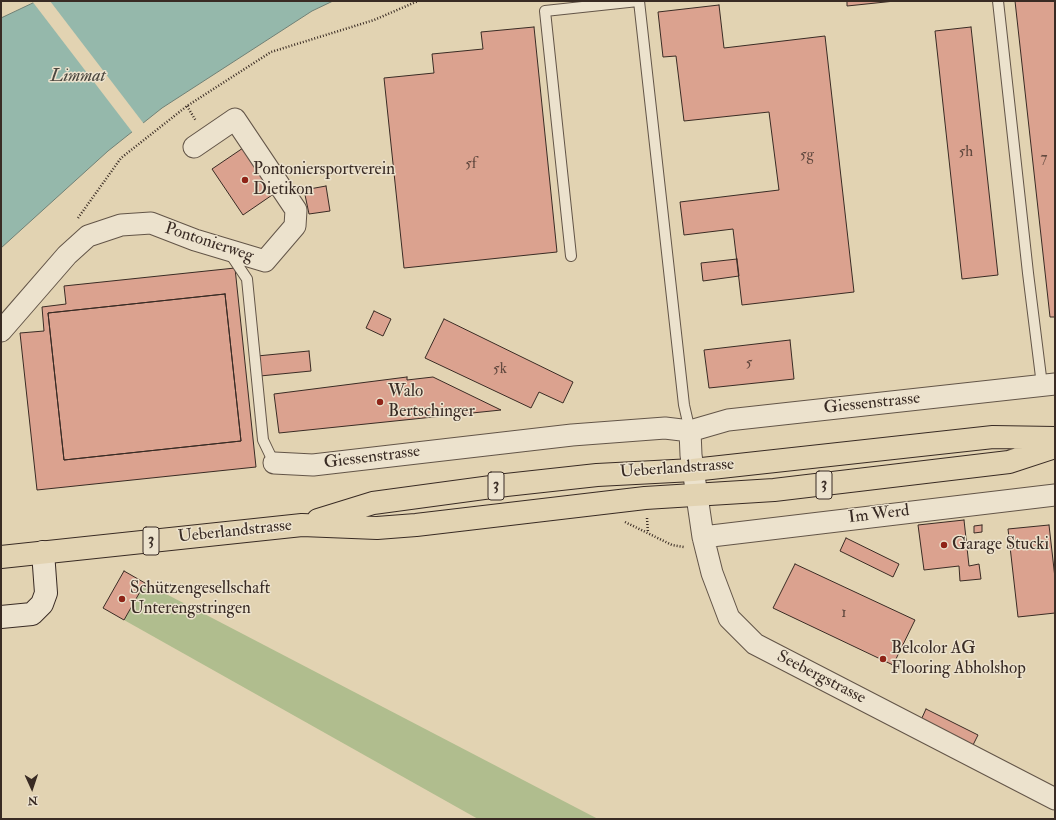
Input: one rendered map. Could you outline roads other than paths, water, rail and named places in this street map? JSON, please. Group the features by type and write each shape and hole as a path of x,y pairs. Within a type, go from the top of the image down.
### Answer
{"main road":[{"name":"Ueberlandstrasse","path":"302,525 373,503 506,485 597,475 693,470 993,437 1055,438"},
{"name":"Ueberlandstrasse","path":"1,557 302,525 377,528 416,525 645,498 774,490 952,470 1009,462 1055,447"}],"street":[{"name":"Pontonierweg","path":"1,330 67,255 88,236 121,225 151,223 228,251 265,261 295,226 296,210 235,119 194,147"},
{"name":"Giessenstrasse","path":"274,463 313,466 572,435 665,428 690,431 728,420 1049,385"},
{"path":"690,431 693,470"},
{"name":"Seebergstrasse","path":"693,470 703,537 712,573 729,618 755,644 1055,799"},
{"name":"Im Werd","path":"703,537 1055,495"},
{"path":"1,617 32,614 42,604 46,592 43,552"}],"lane":[{"path":"571,256 545,11 638,1 684,405 690,431"},
{"path":"998,1 1028,273 1049,385"},
{"name":"Giessenstrasse","path":"228,251 247,279 263,440 274,463"}],"water":[{"name":"Limmat","path":"37,1 333,1 312,11 162,108 108,151 1,248 1,18"}],"place":[{"name":"Pontoniersportverein Dietikon","path":"245,180"},
{"name":"Walo Bertschinger","path":"380,402"},
{"name":"Garage Stucki","path":"944,545"},
{"name":"Schützengesellschaft Unterengstringen","path":"122,599"},
{"name":"Belcolor AG Flooring Abholshop","path":"883,659"}]}
